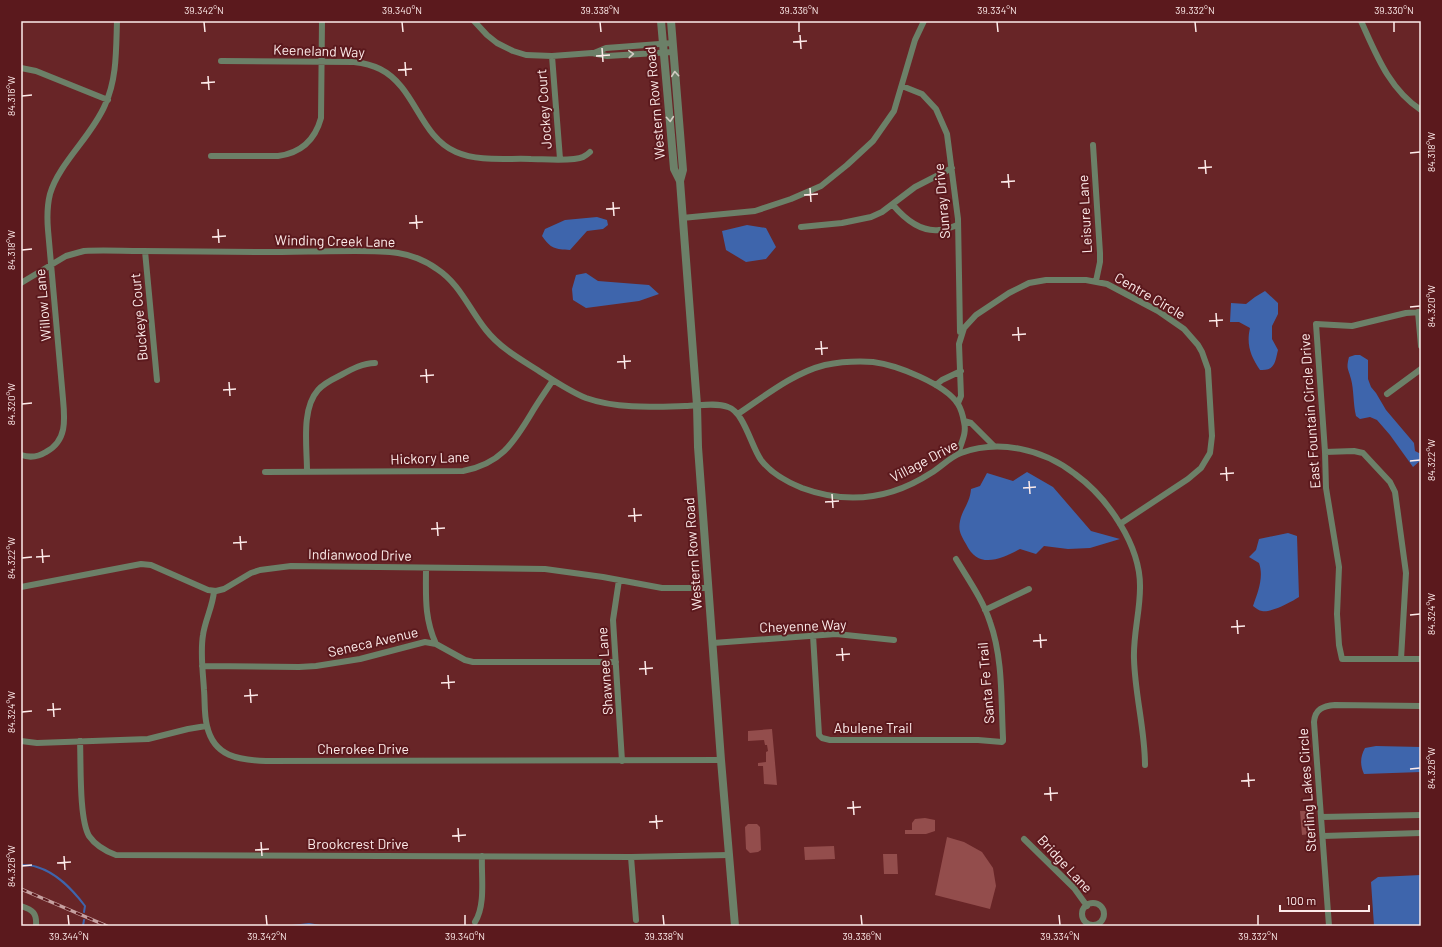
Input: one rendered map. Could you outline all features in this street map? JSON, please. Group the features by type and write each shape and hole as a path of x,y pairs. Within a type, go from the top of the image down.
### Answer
{"street":[{"name":"Willow Lane","path":"21,455 34,457 50,450 59,441 64,430 65,421 47,212 50,194 62,170 98,119 108,100 116,70 117,21"},
{"path":"211,156 278,156 295,152 303,147 315,134 321,118 322,21"},
{"path":"474,21 487,35 498,43 513,51 535,56 592,53 606,48 673,47"},
{"name":"Western Row Road","path":"661,21 674,169 680,181"},
{"name":"Western Row Road","path":"671,21 683,170 680,181 682,218 697,405 698,447 735,926"},
{"path":"682,218 754,211 791,199 820,186 847,165 873,141 894,111 915,40 924,21"},
{"path":"1361,21 1391,82 1403,96 1421,110"},
{"name":"Jockey Court","path":"552,56 560,159"},
{"name":"Keeneland Way","path":"221,61 322,61 367,64 387,73 394,78 406,92 440,143 455,152 468,156 481,158 579,159 590,152"},
{"path":"21,68 36,71 108,100"},
{"name":"Sunray Drive","path":"902,86 922,94 936,109 947,134 952,168 957,225 961,335"},
{"name":"Leisure Lane","path":"1093,145 1100,253 1096,281"},
{"path":"801,227 842,224 858,221 882,212 915,187 952,168"},
{"path":"893,205 918,226 928,230 940,230 957,225"},
{"name":"Winding Creek Lane","path":"21,283 66,256 84,251 395,252 404,254 437,268 457,286 483,327 492,337 512,354 577,394 602,402 619,405 697,405"},
{"name":"Buckeye Court","path":"145,251 157,380"},
{"name":"Centre Circle","path":"958,403 962,396 959,344 966,324 976,315 1025,285 1046,280 1096,281 1107,284 1158,311 1184,329 1198,345 1208,369 1212,436 1210,453 1201,468 1188,479 1120,524"},
{"path":"1420,312 1421,346"},
{"name":"East Fountain Circle Drive","path":"1400,659 1342,659 1339,646 1337,614 1339,567 1326,488 1316,324 1352,326 1406,313 1420,312"},
{"path":"697,405 727,406 738,414 800,375 825,366 860,362 882,364 911,373 936,385 958,403 964,421 965,434 958,454"},
{"path":"306,471 307,416 312,399 317,391 327,382 358,366 376,363"},
{"path":"1387,394 1421,369"},
{"path":"936,385 942,380 960,371"},
{"name":"Hickory Lane","path":"265,472 463,471 481,467 497,458 513,443 553,380"},
{"name":"Village Drive","path":"738,414 760,458 772,471 786,481 802,488 832,496 863,498 893,492 932,472 958,454 994,446 1017,448 1033,452 1069,469 1086,483 1120,524 1132,548 1140,574 1140,597 1134,658 1145,746 1145,765"},
{"path":"964,421 971,423 994,446"},
{"path":"1325,452 1363,452 1390,482 1395,492 1406,573 1400,659 1421,659"},
{"name":"Santa Fe Trail","path":"956,559 985,610 995,637 998,652 1003,741"},
{"path":"21,587 141,564 150,565 200,587 214,591 203,637 202,666 206,726 148,739 22,742"},
{"name":"Indianwood Drive","path":"214,591 224,588 251,573 264,569 291,566 545,569 587,574 662,588 709,588"},
{"path":"426,568 427,616 431,633 436,644"},
{"name":"Shawnee Lane","path":"618,580 613,620 622,761"},
{"path":"985,610 1029,589"},
{"name":"Cheyenne Way","path":"713,643 813,635 845,635 894,640"},
{"name":"Abulene Trail","path":"813,635 820,735 822,738 830,740 1003,741"},
{"name":"Seneca Avenue","path":"202,666 316,666 360,659 425,642 436,644 461,658 473,662 616,662"},
{"name":"Sterling Lakes Circle","path":"1330,926 1314,722 1316,713 1318,710 1326,706 1335,705 1421,706"},
{"name":"Cherokee Drive","path":"206,726 213,742 223,752 235,758 253,760 721,760"},
{"name":"Brookcrest Drive","path":"80,741 82,805 85,827 96,845 116,855 631,857 729,855"},
{"path":"1321,817 1421,815"},
{"path":"1323,836 1421,833"},
{"name":"Bridge Lane","path":"1024,839 1074,888 1087,906"},
{"path":"475,922 481,905 482,856"},
{"path":"631,857 636,920"},
{"name":"Bridge Lane","path":"1095,904 1101,907 1104,916 1103,924 1093,925 1085,921 1083,914 1084,908 1095,904"},
{"path":"21,906 32,910 37,918 36,926"}],"shaded area":[{"path":"772,729 777,785 764,784 763,766 758,766 758,763 766,762 766,752 768,751 764,740 748,741 748,731"},
{"path":"1300,811 1309,811 1310,834 1302,835"},
{"path":"925,818 935,820 935,831 926,834 905,834 905,830 912,830 912,823 915,819"},
{"path":"748,824 757,824 760,827 761,850 758,852 750,853 746,849 745,827"},
{"path":"947,837 964,842 982,852 993,868 996,886 990,909 935,895"},
{"path":"834,846 835,859 805,860 804,847"},
{"path":"883,854 897,854 898,874 884,874"}],"water":[{"path":"597,217 607,220 608,225 603,229 587,231 570,250 554,248 548,244 542,236 545,229 565,220"},
{"path":"747,225 766,228 776,247 766,259 746,262 726,250 722,231"},
{"path":"586,273 598,281 649,285 659,294 639,301 586,308 573,300 572,289 576,275"},
{"path":"1265,291 1278,303 1278,314 1272,326 1272,339 1278,350 1274,365 1269,369 1260,370 1250,350 1250,328 1239,322 1230,322 1231,303 1246,304"},
{"path":"1360,355 1368,360 1368,379 1371,387 1386,410 1414,443 1415,451 1421,454 1421,460 1413,467 1377,420 1370,417 1360,419 1356,416 1352,383 1348,370 1349,357"},
{"path":"1027,472 1053,487 1091,531 1120,539 1090,548 1068,549 1044,546 1036,554 1020,549 998,559 983,560 977,557 971,552 966,544 959,528 961,517 971,489 980,486 987,473 1013,481"},
{"path":"1288,533 1297,536 1299,597 1276,609 1266,611 1260,610 1253,606 1261,579 1259,563 1249,557 1256,550 1259,539"},
{"path":"1376,746 1421,747 1421,772 1364,774 1361,761 1363,751 1365,748"},
{"path":"1421,875 1421,926 1374,926 1371,882 1378,877"}],"waterway":[{"path":"21,865 35,866 58,877 85,906 84,912"},
{"path":"83,926 84,920"},
{"path":"292,926 309,924 320,926"}],"railway":[{"path":"21,889 107,926"}]}
